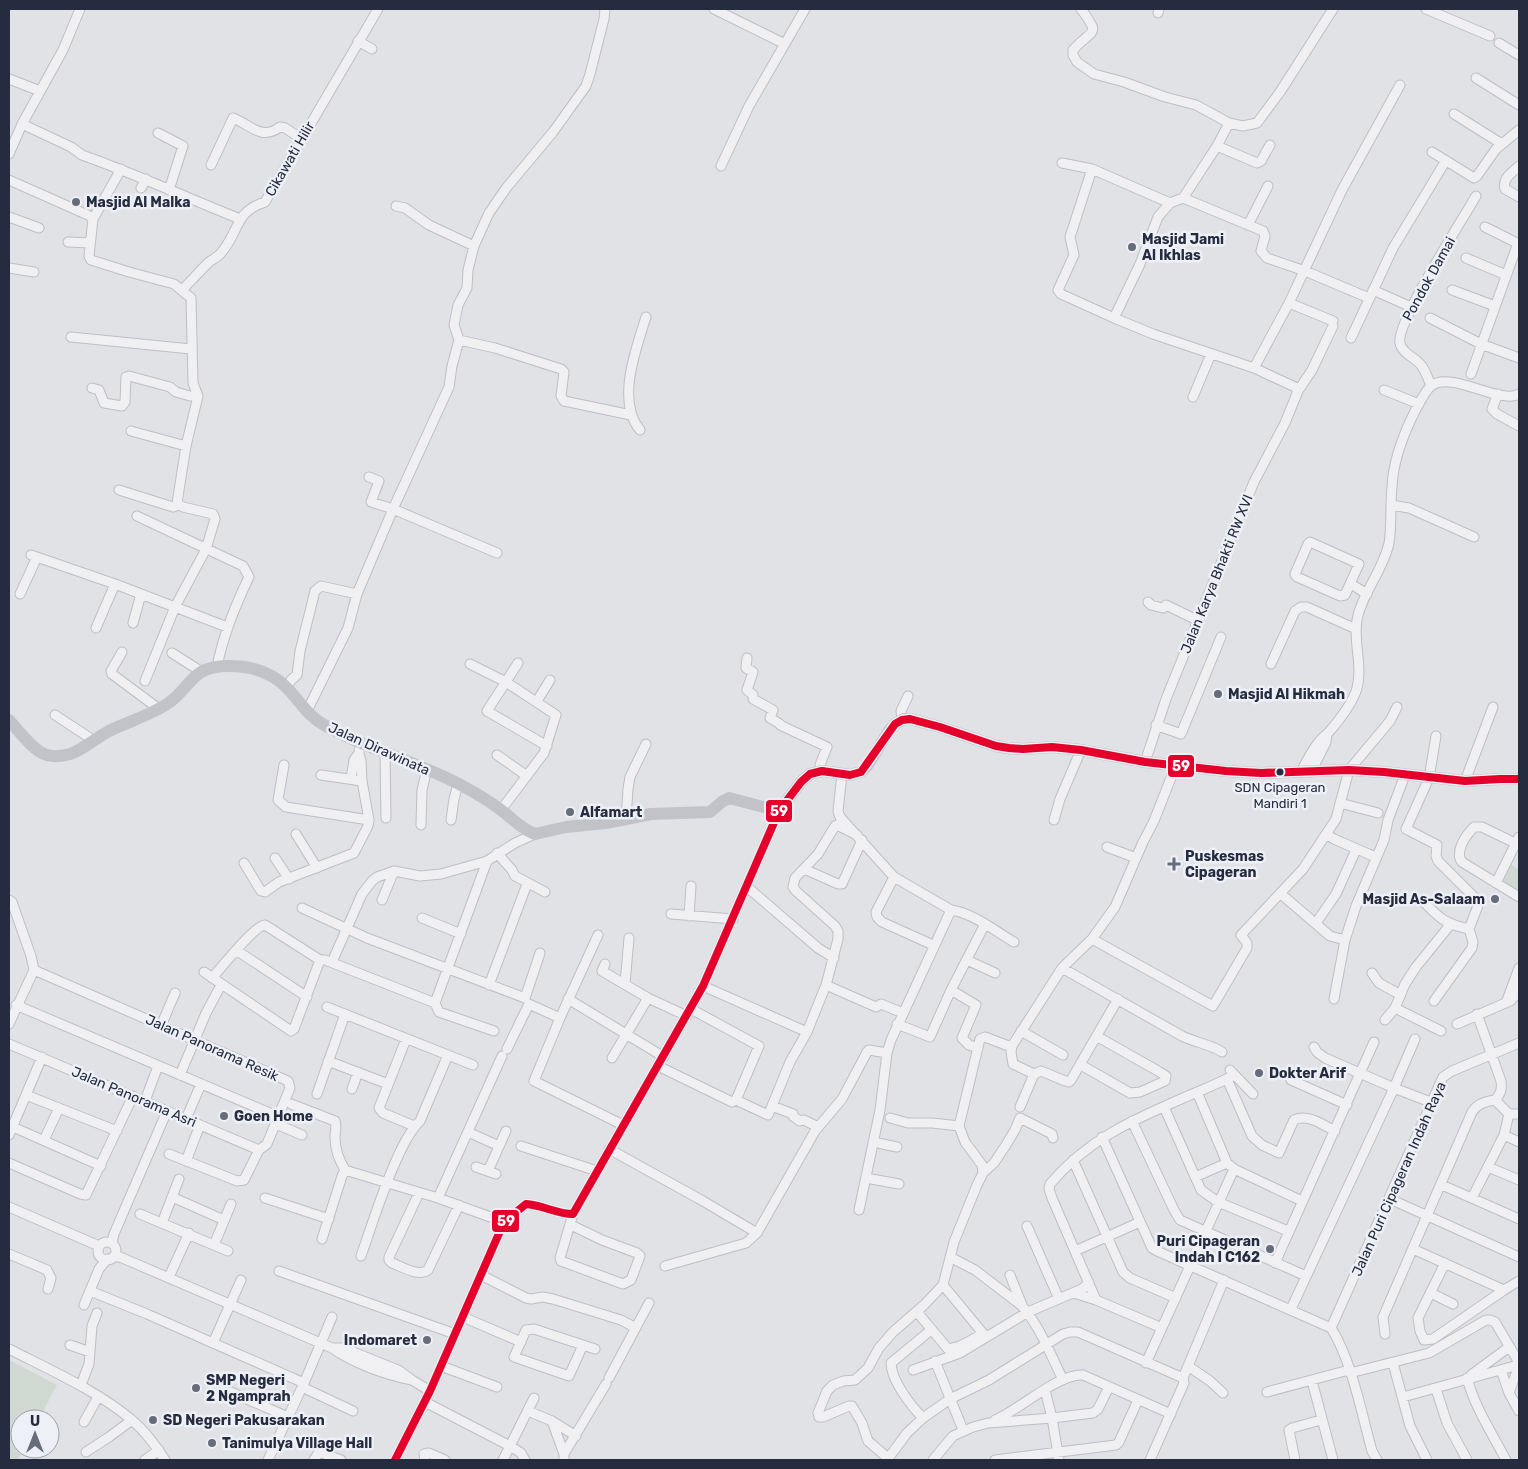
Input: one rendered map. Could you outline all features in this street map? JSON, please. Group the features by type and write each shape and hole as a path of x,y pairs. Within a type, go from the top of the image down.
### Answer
{"street":[{"path":"9,154 22,124 63,50 80,9"},
{"name":"Cikawati Hilir","path":"182,290 225,249 240,220 250,208 265,202 378,9"},
{"path":"307,711 348,628 357,594 393,509 449,387 452,366 460,340 454,325 458,305 467,288 468,270 474,246 489,213 507,187 553,132 586,86 605,9"},
{"path":"714,9 785,44"},
{"path":"721,166 749,106 805,9"},
{"path":"1083,12 1093,24 1093,29 1073,50 1073,56 1082,66 1094,74 1196,105 1229,122 1243,126 1257,123 1280,92 1333,9"},
{"path":"1426,9 1490,36"},
{"path":"358,41 372,49"},
{"path":"1499,42 1519,55"},
{"path":"1476,78 1519,105"},
{"path":"9,79 40,91"},
{"path":"1254,368 1305,271 1342,190 1400,85"},
{"path":"1454,114 1502,144"},
{"path":"211,165 233,118 262,133 269,134 280,127 302,139"},
{"path":"1114,318 1140,264 1158,217 1170,204 1183,198 1217,146 1229,122"},
{"path":"22,124 82,154 240,220"},
{"path":"1432,152 1445,162 1474,178 1496,149 1519,130"},
{"path":"158,133 184,146 169,190"},
{"path":"1217,146 1257,162 1261,161 1270,145"},
{"path":"1352,338 1393,248 1445,162"},
{"path":"1062,163 1092,169 1170,204"},
{"path":"1519,166 1505,179 1504,184 1505,189 1519,197"},
{"path":"121,169 93,219 89,256 96,262 165,280 174,284 191,298 193,383 198,396 186,446 177,503 179,506"},
{"path":"1092,169 1070,237 1074,255 1058,290 1061,294 1153,334 1254,368 1295,387 1298,391"},
{"path":"9,180 93,219"},
{"path":"141,188 146,180"},
{"path":"1248,225 1268,186"},
{"name":"Pondok Damai","path":"1431,386 1420,363 1402,348 1399,340 1411,307 1476,196"},
{"path":"1183,198 1264,233 1265,236 1261,249 1264,256 1411,307"},
{"path":"396,206 405,208 429,225 474,246"},
{"path":"9,217 39,228"},
{"path":"1471,374 1518,243 1485,227"},
{"path":"68,242 90,243"},
{"path":"1466,258 1506,275"},
{"path":"9,268 34,272"},
{"path":"1452,290 1495,306"},
{"name":"Jalan Karya Bhakti RW XVI","path":"1144,762 1156,725 1254,482 1285,423 1298,391 1312,370 1333,324 1288,303"},
{"path":"640,430 631,415 629,382 635,352 646,318"},
{"path":"1430,318 1481,344 1519,358"},
{"path":"71,337 191,349"},
{"path":"460,340 495,348 561,369 564,372 561,396 564,400 631,415"},
{"path":"1193,397 1211,354"},
{"path":"92,388 99,390 104,403 122,406 125,402 126,377 129,376 170,387 176,392 198,396"},
{"path":"1306,772 1326,742 1327,734 1348,706 1357,690 1360,663 1356,629 1360,609 1383,563 1388,543 1394,469 1399,450 1419,404 1431,386 1444,382 1468,385 1510,397 1519,394"},
{"path":"1384,390 1419,404"},
{"path":"1498,394 1492,409 1497,414 1519,426"},
{"path":"131,431 186,446"},
{"path":"370,478 379,481 371,502 393,509 497,553"},
{"path":"118,490 173,507 179,506 214,514 215,519 206,548 175,607 146,681"},
{"path":"1390,505 1409,508 1474,537"},
{"path":"137,516 243,566 249,577 227,627 217,667"},
{"path":"1313,543 1357,562 1359,566 1351,584 1345,595 1340,596 1297,577 1295,572 1308,544 1313,543"},
{"path":"20,594 34,556 115,584 227,627"},
{"path":"96,628 115,584"},
{"path":"1351,584 1367,594"},
{"path":"287,688 291,680 297,676 300,651 317,587 321,586 357,594"},
{"path":"133,623 141,594"},
{"path":"1148,602 1151,605 1163,608 1166,605 1199,621"},
{"path":"1272,664 1295,611 1300,606 1307,607 1356,629"},
{"path":"1156,725 1181,734 1221,637"},
{"path":"122,652 111,671 112,674 158,709"},
{"path":"172,653 202,672"},
{"path":"747,658 746,668 753,672 747,690 753,695 753,698 773,710 770,718 780,725 827,747 820,765 822,770"},
{"path":"518,663 487,711 547,746"},
{"path":"470,664 506,682 556,715 544,753 501,810"},
{"name":"Jalan Dirawinata","path":"9,720 25,739 45,755 60,756 71,754 93,740 169,702 181,692 195,675 217,667 242,668 262,672 287,688 307,711 321,723 359,748 385,753 458,784 501,810 525,829"},
{"path":"537,702 550,680"},
{"path":"902,720 901,711 908,696"},
{"path":"1092,939 1213,1006 1248,943 1241,935 1303,869 1336,819 1349,770 1390,721 1397,707"},
{"path":"1465,782 1494,707"},
{"path":"55,715 93,740"},
{"path":"571,1225 637,1253 640,1256 631,1280 623,1284 561,1261 560,1258 574,1214 609,1149 664,1057 703,986 779,812 805,777 815,771 822,770 850,775 862,772 889,731 902,720 910,719 931,724 996,746 1023,749 1052,747 1081,750 1144,762 1226,771 1261,773 1349,770 1465,782 1509,778 1519,779"},
{"path":"1434,1001 1472,948 1473,942 1469,929 1477,910 1478,901 1438,861 1436,856 1437,845 1406,829 1430,778 1436,736"},
{"path":"626,818 628,785 646,744"},
{"path":"351,779 354,760 359,748"},
{"path":"244,864 263,892 279,882 354,853 368,826 369,820 362,781 359,748"},
{"path":"1054,820 1060,799 1081,750"},
{"path":"385,753 386,818"},
{"path":"497,755 527,776"},
{"path":"284,765 278,800 283,805 369,820"},
{"path":"1034,1074 1014,1064 1011,1052 1012,1046 1062,968 1092,939 1115,907 1154,822 1176,765"},
{"path":"421,825 422,790 427,770"},
{"path":"842,774 838,811 840,817 894,877 951,910 959,911 985,924 1014,942"},
{"path":"321,775 362,781"},
{"path":"1334,999 1340,939 1384,840 1388,820 1405,775"},
{"path":"451,820 458,784"},
{"path":"332,962 362,894 372,881 394,871 427,876 487,861 498,854 525,829 606,823 651,814 710,812 729,798 779,812"},
{"path":"1340,803 1378,813"},
{"path":"658,1066 718,1096 732,1102 736,1100 768,1115 790,1062 807,1032 826,985 838,939 836,926 793,887 795,878 818,854 835,826 859,837"},
{"path":"1496,883 1518,842 1482,827 1474,827 1458,851 1459,859 1462,862 1496,883 1519,897"},
{"path":"296,834 317,868"},
{"path":"1326,834 1356,850 1373,856"},
{"path":"804,869 842,884 859,837"},
{"path":"1106,847 1136,858"},
{"path":"1316,923 1336,894 1356,850"},
{"path":"498,854 515,876 545,892"},
{"path":"274,858 289,879"},
{"path":"487,861 435,1003 439,1012 494,1031"},
{"path":"382,900 394,871"},
{"path":"894,877 876,912 877,918 933,946"},
{"path":"489,985 527,884"},
{"path":"688,916 691,886"},
{"path":"746,886 818,948 834,958"},
{"path":"1281,894 1316,923 1340,939"},
{"path":"9,900 12,902 34,970 16,1005 9,1024"},
{"path":"1422,900 1450,925 1469,929"},
{"path":"302,908 346,929 447,970 525,998 540,953"},
{"path":"859,1210 881,1101 887,1054 897,1024 951,910"},
{"path":"671,914 732,920"},
{"path":"422,918 461,934"},
{"path":"897,1024 930,1037 985,924"},
{"path":"212,978 258,927 265,925 320,960 332,962 435,1003"},
{"path":"1385,1020 1395,1008 1399,994 1416,967 1450,925"},
{"path":"598,935 534,1081 623,1125"},
{"path":"626,984 629,938"},
{"path":"236,950 307,997"},
{"path":"204,972 291,1031 294,1030 320,960"},
{"path":"967,960 995,973"},
{"path":"605,964 602,971 648,998 689,1012 759,1046 736,1100"},
{"path":"1062,968 1182,1036 1222,1052"},
{"path":"1506,1004 1519,968"},
{"name":"Jalan Panorama Resik","path":"34,970 288,1082 290,1088 278,1120 267,1144 259,1150 244,1180 237,1181 186,1161"},
{"path":"1372,973 1379,983 1399,994"},
{"path":"180,1075 210,1005 222,985"},
{"path":"826,985 876,1007 881,1004 903,1013"},
{"path":"703,986 807,1032"},
{"path":"1457,1024 1477,1014 1506,1004 1516,995 1519,988"},
{"path":"952,990 976,1005 962,1038 969,1045 978,1048"},
{"path":"161,1026 175,993"},
{"path":"612,1058 648,998"},
{"path":"1020,1107 1034,1074 1041,1071 1069,1082 1098,1037 1118,999"},
{"path":"568,1000 627,1033 664,1057"},
{"path":"438,1198 529,1004 560,1018"},
{"path":"16,1005 201,1084 278,1120 302,1135"},
{"path":"327,1007 473,1065"},
{"path":"1395,1008 1442,1031"},
{"path":"317,1094 345,1014"},
{"path":"1385,1334 1383,1317 1474,1109 1488,1101 1495,1100 1502,1088 1477,1014"},
{"path":"1021,1031 1063,1055"},
{"path":"983,1173 982,1164 965,1142 959,1126 980,1040 985,1037 1012,1046"},
{"path":"1081,1065 1130,1093 1140,1092 1165,1081 1166,1076 1098,1037"},
{"path":"406,1039 379,1108 380,1111 414,1126"},
{"path":"1290,1309 1394,1088 1415,1039"},
{"path":"1275,1263 1374,1042"},
{"name":"Jalan Puri Cipageran Indah Raya","path":"1331,1328 1443,1077 1447,1073 1519,1043"},
{"name":"Jalan Panorama Asri","path":"9,1044 259,1150"},
{"path":"1314,1047 1325,1058 1433,1103"},
{"path":"665,1266 746,1243 757,1233 818,1127 842,1100 867,1052 869,1050 887,1054"},
{"path":"361,1256 388,1184 414,1126 420,1121 448,1055"},
{"path":"42,1058 11,1131 44,1140 101,1166"},
{"path":"328,1061 388,1084"},
{"path":"145,1101 158,1066"},
{"path":"352,1089 358,1072"},
{"path":"1230,1075 1252,1136 1262,1145 1279,1153 1294,1120 1297,1118 1304,1117 1335,1131"},
{"path":"1096,1300 1049,1189 1050,1184 1073,1160 1102,1138 1132,1121 1230,1075"},
{"path":"1230,1075 1253,1094"},
{"path":"1291,1080 1347,1105"},
{"path":"186,1119 201,1084"},
{"path":"1197,1092 1230,1166 1302,1201"},
{"path":"26,1094 117,1131"},
{"path":"9,1163 85,1195 88,1193 133,1096"},
{"path":"1495,1100 1509,1114 1519,1114"},
{"path":"291,1104 335,1121 337,1149 340,1161 346,1171 438,1198 504,1222"},
{"path":"772,1106 793,1114 800,1121 804,1120 818,1127"},
{"path":"1164,1107 1201,1190 1218,1202 1288,1231"},
{"path":"44,1140 59,1108"},
{"path":"84,1305 167,1111"},
{"path":"1472,1198 1504,1135 1509,1114"},
{"path":"890,1118 908,1123 932,1122 959,1126"},
{"path":"1053,1138 1052,1134 1020,1118 1015,1130 994,1163 983,1173 965,1212 943,1285 917,1312 893,1332 879,1348 868,1368 855,1380 833,1385 827,1391 818,1413 819,1417 824,1417 852,1406 862,1423 868,1442 888,1460 907,1433 923,1418 950,1399 989,1380 1063,1334 1070,1332 1078,1332 1183,1378"},
{"path":"1132,1121 1180,1220 1306,1276"},
{"path":"169,1154 186,1161 200,1125"},
{"path":"476,1166 492,1173 499,1146 506,1131"},
{"path":"468,1132 499,1146"},
{"path":"1504,1135 1519,1142"},
{"path":"1102,1138 1152,1248 1331,1328 1336,1336 1349,1372 1372,1451 1378,1460"},
{"path":"873,1142 896,1147"},
{"path":"520,1146 597,1171"},
{"path":"609,1149 757,1233"},
{"path":"1073,1160 1126,1275 1176,1298"},
{"path":"1195,1177 1230,1166"},
{"path":"1146,1363 1218,1202 1230,1166"},
{"path":"1488,1166 1519,1180"},
{"path":"322,1239 342,1176 346,1171"},
{"path":"866,1178 900,1184"},
{"path":"162,1223 179,1179"},
{"path":"1442,1185 1519,1219"},
{"path":"419,1193 389,1257 392,1263 418,1273 423,1274 428,1270 459,1205"},
{"path":"172,1197 224,1220"},
{"path":"265,1198 329,1219"},
{"path":"1390,1199 1519,1257"},
{"path":"214,1245 231,1204"},
{"path":"395,1460 425,1402 504,1222 526,1204 536,1205 560,1213 574,1214"},
{"path":"9,1207 231,1303 332,1348 341,1354 395,1377 412,1380 430,1391"},
{"path":"140,1214 228,1251"},
{"path":"1075,1251 1140,1222"},
{"path":"1027,1226 1059,1299"},
{"path":"169,1277 189,1234"},
{"path":"1413,1249 1504,1290"},
{"path":"9,1254 47,1270 51,1278 48,1288"},
{"path":"950,1257 975,1270 1025,1309"},
{"path":"1445,1263 1418,1318 1422,1337 1427,1340 1433,1339 1519,1281"},
{"path":"278,1271 455,1334"},
{"path":"481,1274 526,1298 543,1297 553,1299 621,1320 636,1328"},
{"path":"1010,1275 1025,1309 1046,1345 1063,1380"},
{"path":"213,1344 241,1280"},
{"path":"1150,1460 1184,1383 1183,1378 1224,1280"},
{"path":"914,1370 960,1353 1025,1309 1082,1290 1089,1283"},
{"path":"943,1285 985,1335"},
{"path":"90,1292 147,1314 303,1385 353,1410"},
{"path":"1074,1293 1096,1300 1162,1328"},
{"path":"1431,1293 1453,1304"},
{"path":"564,1457 608,1381 649,1303"},
{"path":"917,1312 948,1349 985,1335"},
{"path":"80,1385 88,1368 92,1326 97,1313"},
{"path":"463,1316 520,1342"},
{"path":"268,1460 332,1317"},
{"path":"1267,1392 1429,1353 1486,1320 1490,1320 1495,1322 1518,1361 1509,1393"},
{"path":"583,1345 571,1375 567,1376 515,1358 514,1355 526,1330 531,1329 583,1345 595,1349"},
{"path":"923,1418 898,1383 891,1363 931,1330"},
{"path":"70,1346 90,1352"},
{"path":"1467,1378 1510,1346"},
{"path":"9,1349 80,1385 132,1420 159,1450 165,1460"},
{"path":"935,1361 963,1430"},
{"path":"1393,1363 1410,1426 1427,1460"},
{"path":"1403,1398 1467,1378 1518,1365"},
{"path":"441,1366 497,1387"},
{"path":"1188,1366 1224,1393"},
{"path":"1501,1370 1509,1393 1519,1411"},
{"path":"933,1460 953,1436 963,1430 1002,1418 1045,1390 1073,1375 1083,1375 1171,1414"},
{"path":"1467,1378 1472,1395 1481,1414 1506,1460"},
{"path":"1312,1381 1333,1460"},
{"path":"988,1423 1052,1418 1095,1412 1109,1387"},
{"path":"1436,1389 1447,1423 1467,1460"},
{"path":"1045,1390 1058,1456"},
{"path":"231,1392 288,1417"},
{"path":"84,1422 98,1396"},
{"path":"503,1460 534,1398"},
{"path":"995,1460 1058,1456 1116,1445 1138,1400"},
{"path":"425,1402 510,1446 521,1453 525,1460"},
{"path":"528,1411 552,1421 576,1436"},
{"path":"86,1452 110,1438 132,1420"},
{"path":"1295,1460 1289,1430 1321,1420"},
{"path":"552,1421 564,1457"},
{"path":"145,1460 159,1450"},
{"path":"314,1460 319,1452 341,1460"},
{"path":"425,1460 424,1454 429,1452 445,1460"}],"shaded area":[{"path":"1509,863 1519,870 1519,894 1500,883"},
{"path":"9,1360 57,1385 44,1409 10,1409 10,1459 18,1459 9,1460"}],"transit line":[{"name":"59","path":"395,1460 430,1391 504,1222 526,1204 561,1213 573,1214 703,986 779,811 801,782 810,774 822,771 850,775 861,772 895,724 902,720 910,719 996,746 1023,749 1052,747 1081,750 1145,762 1226,771 1261,773 1349,770 1465,781 1519,779"}],"place":[{"name":"Masjid Al Malka","path":"76,202"},
{"name":"Masjid Jami Al Ikhlas","path":"1132,247"},
{"name":"Masjid Al Hikmah","path":"1218,694"},
{"name":"SDN Cipageran Mandiri 1","path":"1280,772"},
{"name":"Alfamart","path":"570,812"},
{"name":"Puskesmas Cipageran","path":"1174,864"},
{"name":"Masjid As-Salaam","path":"1495,899"},
{"name":"Dokter Arif","path":"1259,1073"},
{"name":"Goen Home","path":"224,1116"},
{"name":"Puri Cipageran Indah I C162","path":"1270,1249"},
{"name":"Indomaret","path":"427,1340"},
{"name":"SMP Negeri 2 Ngamprah","path":"196,1388"},
{"name":"SD Negeri Pakusarakan","path":"153,1420"},
{"name":"Tanimulya Village Hall","path":"212,1443"}]}
